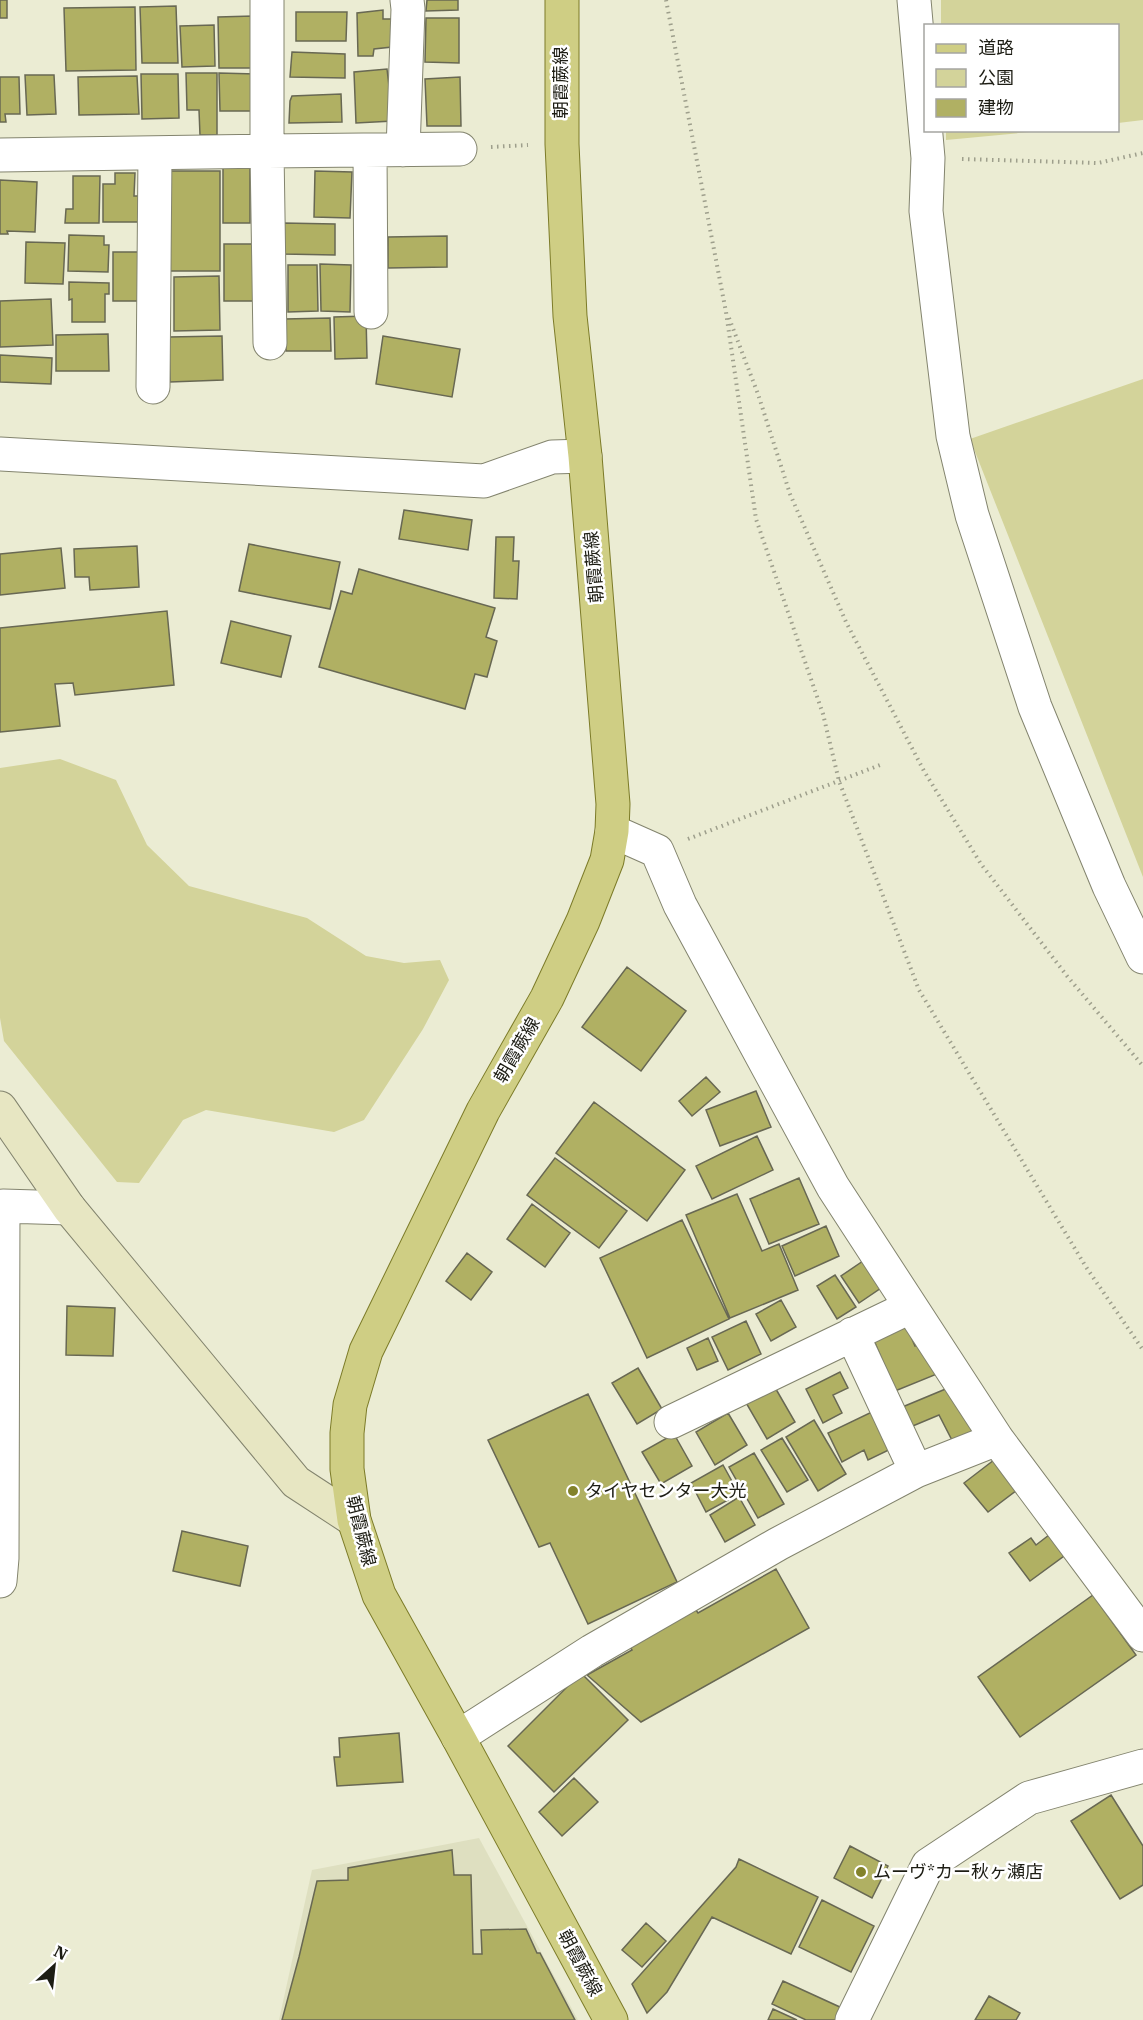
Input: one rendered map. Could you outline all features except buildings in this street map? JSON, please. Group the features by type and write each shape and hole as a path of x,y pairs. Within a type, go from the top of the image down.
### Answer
{"main road":[{"name":"朝霞蕨線","path":"561,0 562,144 570,316 585,456 613,804 612,831 607,860 584,921 568,955 547,998 483,1111 366,1351 350,1405 347,1470 354,1520 379,1595 611,2020"}],"street":[{"path":"267,0 270,343"},
{"path":"403,150 407,0"},
{"path":"914,0 924,113"},
{"path":"926,132 928,158 926,211 941,342 953,436 972,515 1035,707 1105,876 1143,957"},
{"path":"0,155 460,149"},
{"path":"370,150 371,312"},
{"path":"153,387 155,153"},
{"path":"0,454 484,481 552,458 585,456"},
{"path":"612,831 657,851 680,905 832,1187 997,1439 1143,1635"},
{"path":"0,1108 69,1208 296,1482 354,1520"},
{"path":"0,1581 2,1558 1,1205 69,1208"},
{"path":"671,1422 910,1306"},
{"path":"852,1334 916,1471"},
{"path":"458,1737 592,1652 778,1544 916,1471 997,1439"},
{"path":"852,2020 928,1864 1029,1798 1143,1766"}],"path":[{"path":"666,0 726,312 756,519 823,714 839,781 919,990 1086,1267 1143,1350"},
{"path":"460,149 562,144"},
{"path":"928,158 1098,163 1143,153"},
{"path":"726,312 758,394 790,494 846,622 924,771 981,864 1066,976 1143,1066"},
{"path":"657,851 880,765"}],"shaded area":[{"path":"479,1838 578,2020 279,2020 312,1870"}],"green space":[{"path":"941,0 1143,0 1143,120 1119,123 1119,24 941,24"},
{"path":"946,132 1030,132 946,140"},
{"path":"1143,379 1143,877 970,439"},
{"path":"60,759 116,780 147,845 189,886 307,918 366,956 404,963 440,960 449,980 423,1029 364,1120 334,1132 206,1110 183,1120 139,1183 117,1182 4,1041 0,1018 0,768"}],"place":[{"name":"タイヤセンター大光","path":"573,1491"},
{"name":"ムーヴ*カー秋ヶ瀬店","path":"861,1872"}]}
